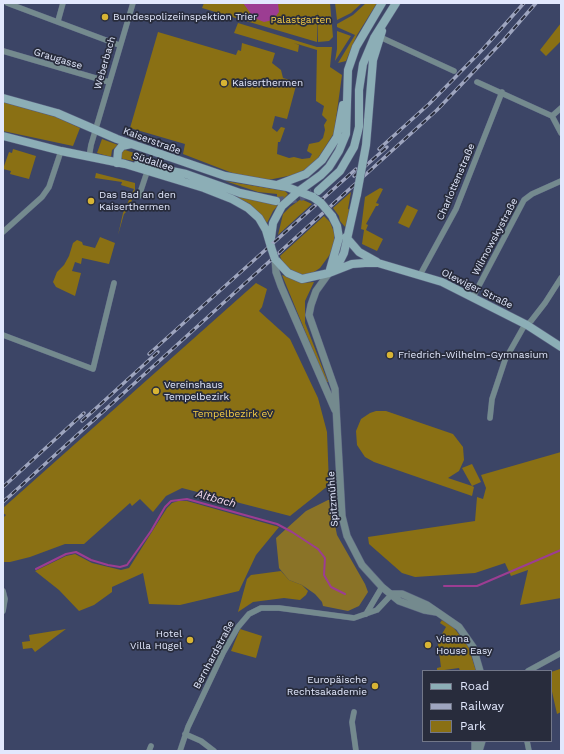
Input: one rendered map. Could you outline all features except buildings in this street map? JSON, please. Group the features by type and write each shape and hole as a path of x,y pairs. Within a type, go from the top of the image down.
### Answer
{"main road":[{"path":"276,185 306,174 322,160 332,146 339,131 347,75 356,47 382,3"},
{"path":"318,191 340,172 354,147 359,126 359,90 363,64 374,38 396,3"},
{"path":"329,274 341,261 348,241 366,146 372,60 382,26"},
{"path":"347,75 346,134 339,152 329,167 321,175 282,206 274,220 271,234 271,247 275,259 285,271 298,278 305,279 329,274 352,264 378,263"},
{"name":"Kaiserstraße","path":"3,98 57,113 131,144 237,180 276,185 299,191"},
{"name":"Südallee","path":"3,136 61,151 121,164 131,163 204,188 242,204 255,213 261,221 271,247"},
{"path":"121,164 118,151 122,146 131,144"},
{"path":"151,151 149,169 198,177 257,198 276,201"},
{"path":"299,191 325,207 348,241 359,252 378,263"},
{"path":"329,274 338,244 337,226"},
{"name":"Olewiger Straße","path":"378,263 442,282 527,325 561,347"}],"street":[{"path":"7,3 119,45"},
{"path":"58,21 63,3"},
{"name":"Weberbach","path":"89,157 119,45 133,3"},
{"path":"380,37 392,44 429,58 454,71"},
{"path":"372,60 381,48 392,44"},
{"name":"Graugasse","path":"3,51 109,82"},
{"path":"477,82 502,92 552,116 561,133"},
{"name":"Charlottenstraße","path":"420,275 460,198 502,92"},
{"path":"552,116 561,108"},
{"path":"3,232 46,192 61,151"},
{"path":"139,196 149,169"},
{"name":"Wilmowskystraße","path":"473,297 524,200 532,194 561,181"},
{"name":"Spitzmühle","path":"275,259 276,272 283,292 324,382 335,410"},
{"name":"Spitzmühle","path":"329,274 316,291 309,315 333,382 336,399 335,410 340,460 342,516 345,531 359,560 370,575 382,587 392,594"},
{"path":"490,418 492,399 498,376 513,345 523,328 545,303 561,278"},
{"path":"3,335 93,369 114,282"},
{"path":"366,614 382,587"},
{"path":"3,591 5,599 3,611"},
{"path":"392,594 402,594 426,605 453,622 464,633 473,647 480,670"},
{"name":"Bernhardstraße","path":"180,751 185,734 223,653 238,627 249,614 258,609 268,607 288,608 350,618 377,610 392,594"},
{"path":"530,670 561,653"},
{"path":"354,712 352,722 356,751"},
{"path":"185,734 201,741 214,751"}],"green space":[{"name":"Palastgarten","path":"204,3 330,3 333,37 329,41 318,42 318,10 317,42 202,8"},
{"path":"335,3 362,3 351,13 337,20"},
{"path":"366,3 377,3 357,35 346,61 338,63 355,35 337,27 337,24 353,15"},
{"path":"238,23 317,47 332,47 330,67 342,75 334,133 318,158 305,170 293,175 268,180 240,176 183,154 185,144 130,128 158,32 236,55 238,50 241,51 242,43 275,53 272,63 281,70 283,78 297,82 287,119 275,116 272,128 277,132 281,127 285,128 280,142 278,142 277,154 289,158 310,158 312,154 307,151 309,144 319,142 323,138 325,130 324,125 327,120 322,115 324,106 316,101 317,50 294,43 299,45 298,52 234,33"},
{"path":"561,23 561,41 546,56 540,50"},
{"path":"337,31 351,36 335,61 337,49"},
{"path":"3,102 56,117 80,128 73,146 3,131"},
{"path":"102,139 118,145 112,150 111,157 97,153"},
{"path":"13,149 36,156 29,179 10,174 11,171 3,169 9,152 12,153"},
{"path":"125,150 150,158 150,164 123,159 120,157 121,152"},
{"path":"96,173 135,183 133,198 124,214 118,235 123,213 134,189 121,185 122,182 95,178"},
{"path":"225,181 285,191 288,194 273,211 267,223 250,204 225,192 277,204 277,194 258,192"},
{"path":"380,188 383,189 376,203 379,204 376,206 366,224 368,225 366,230 383,239 377,251 362,244 364,230 361,229 365,197"},
{"path":"351,192 348,209 350,210 346,228 340,221 339,216 333,208"},
{"path":"301,199 312,204 278,235 283,214"},
{"path":"407,205 418,210 409,228 398,223"},
{"path":"324,216 330,222 334,232 334,243 331,253 320,268 311,274 303,276 292,271 282,261 280,256"},
{"path":"100,237 115,243 109,264 82,258 81,264 75,262 72,271 81,273 75,296 56,287 53,282 57,272 64,265 69,256 73,243 77,240 82,242 83,245 95,248"},
{"path":"282,275 302,283 314,282 305,301 305,323 328,382 326,382"},
{"name":"Tempelbezirk eV","path":"256,283 267,289 262,307 259,311 290,339 318,398 327,432 329,485 290,516 182,488 166,496 153,512 140,499 132,506 130,503 84,544 65,544 30,557 10,562 3,562 3,518 6,515 3,513 3,508"},
{"path":"376,411 386,411 453,434 463,447 464,460 459,471 448,478 474,487 472,496 374,462 365,457 357,445 356,431 361,419"},
{"path":"561,452 561,598 520,605 528,570 511,576 505,563 475,573 415,577 402,573 369,544 368,537 475,521 477,497 483,499 486,488 481,475"},
{"path":"472,464 481,482 472,486 462,468"},
{"path":"187,501 279,527 256,555 239,591 180,605 149,604 143,573 112,587 112,592 94,605 79,611 59,590 35,571 66,556 75,554 92,563 121,570 129,568 167,508 172,503"},
{"path":"281,571 289,580 302,585 308,591 306,595 300,600 284,598 253,602 238,612 247,579 251,575"},
{"path":"442,620 452,626 468,645 476,670 460,670 459,668 437,670 437,668 441,667 437,637 441,640 444,636 442,634 446,627 440,623"},
{"path":"66,629 35,652 32,648 23,649 22,642 30,641 29,635"},
{"path":"240,629 262,636 256,658 231,651"},
{"path":"560,669 561,712 557,714 552,692 552,672"}],"shaded area":[{"path":"243,3 278,3 279,12 273,20 264,22 254,18"},
{"path":"330,500 337,535 368,592 359,606 348,611 323,606 322,602 315,594 302,585 289,580 279,568 276,538 306,511"}],"waterway":[{"name":"Altbach","path":"36,569 66,554 76,552 91,560 108,565 120,567 127,565 151,531 165,507 171,501 187,499 277,524 292,532 318,549 325,558 324,575 331,587 345,594"},
{"name":"Altbach","path":"444,586 477,586 561,550"}],"tunnel":[{"path":"276,201 294,199 312,193"}],"railway":[{"path":"379,149 429,104 483,49 524,3"},
{"path":"3,502 437,110 502,42 536,3"},
{"path":"354,176 387,147"},
{"path":"149,354 356,169"},
{"path":"82,421 158,352"},
{"path":"3,487 84,413"}],"place":[{"name":"Bundespolizeiinspektion Trier","path":"105,17"},
{"name":"Kaiserthermen","path":"224,83"},
{"name":"Das Bad an den Kaiserthermen","path":"91,201"},
{"name":"Friedrich-Wilhelm-Gymnasium","path":"390,355"},
{"name":"Vereinshaus Tempelbezirk","path":"156,391"},
{"name":"Hotel Villa Hügel","path":"190,640"},
{"name":"Vienna House Easy","path":"428,645"},
{"name":"Europäische Rechtsakademie","path":"375,686"}]}
